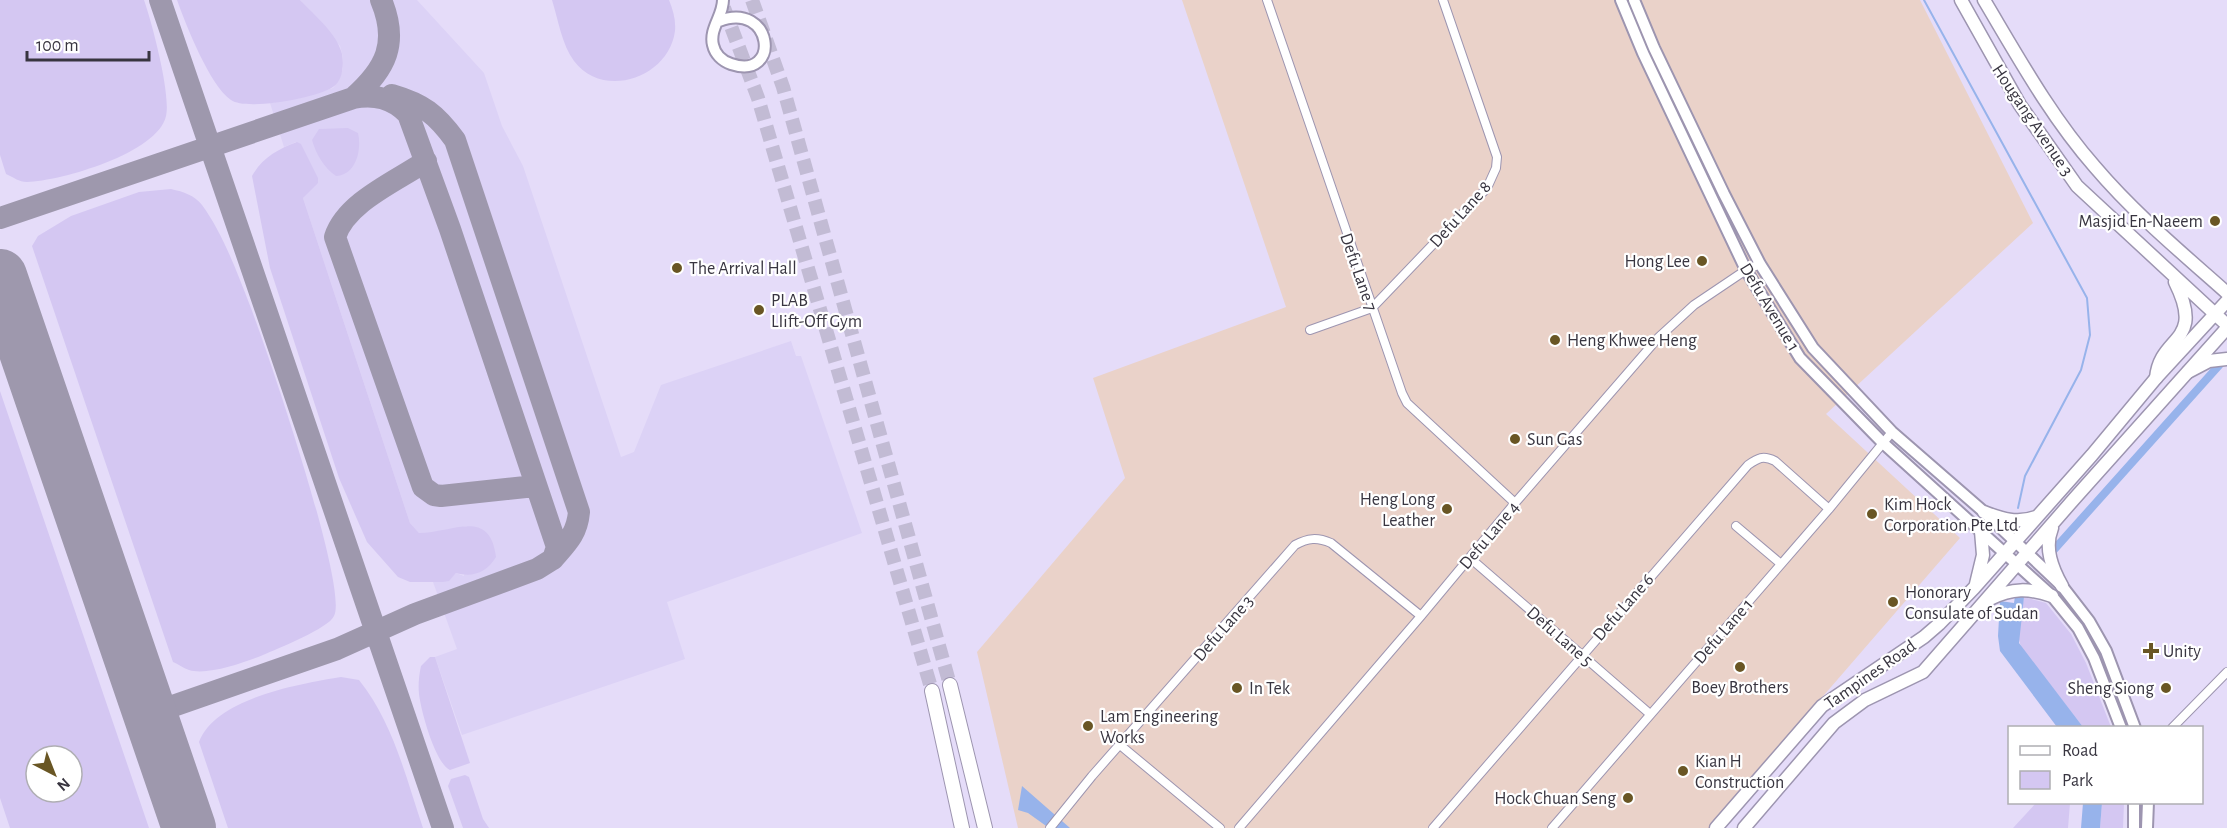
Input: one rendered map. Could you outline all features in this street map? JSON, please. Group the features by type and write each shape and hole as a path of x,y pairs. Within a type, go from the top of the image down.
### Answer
{"highway":[{"path":"950,685 985,828"},
{"path":"932,691 962,828"}],"main road":[{"path":"719,21 735,11 748,12 755,16 764,28 766,36 761,55 745,65 737,66 721,59 716,52 712,36 719,21 723,0"},
{"name":"Defu Avenue 1","path":"1621,0 1648,64 1746,270 1800,358 1882,443 2005,552"},
{"name":"Defu Avenue 1","path":"1634,0 1664,69 1760,264 1813,348 1892,432 2015,542"},
{"name":"Hougang Avenue 3","path":"1961,0 2031,123 2078,186 2227,326"},
{"path":"1976,29 1977,11 1984,0"},
{"name":"Hougang Avenue 3","path":"1984,0 2038,91 2094,167 2149,222 2227,293"},
{"path":"2200,268 2217,279 2227,279"},
{"path":"2156,378 2157,368 2179,338 2187,315 2184,300 2170,273"},
{"name":"Tampines Road","path":"1716,828 1822,706 1924,637 1974,588 2156,378 2227,301"},
{"name":"Tampines Road","path":"1744,828 1834,723 1865,700 1923,672 2227,326"},
{"path":"2188,372 2209,361 2227,359"},
{"path":"1984,512 2009,521 2027,520 2037,516"},
{"path":"2055,521 2049,536 2048,549 2052,569 2089,621 2106,651 2134,726"},
{"path":"1974,588 1983,555 1981,531"},
{"path":"2015,542 2062,586"},
{"path":"2005,552 2052,596 2078,628 2094,658 2120,726"},
{"path":"1985,602 2000,594 2023,589 2037,590 2052,596"},
{"path":"2134,804 2134,828"},
{"path":"2148,804 2148,828"}],"street":[{"name":"Defu Lane 7","path":"1267,0 1372,308 1407,403 1515,503"},
{"name":"Defu Lane 8","path":"1372,308 1487,188 1496,168 1497,157 1443,0"},
{"name":"Defu Lane 4","path":"1239,828 1658,338 1694,305 1746,270 1760,264"},
{"path":"1310,330 1372,308"},
{"name":"Defu Lane 1","path":"1552,828 1829,509 1892,432"},
{"name":"Defu Lane 6","path":"1433,828 1748,465 1758,458 1767,457 1775,461 1829,509"},
{"path":"1736,526 1781,564"},
{"name":"Defu Lane 3","path":"1050,828 1295,545 1318,537 1331,543 1421,616"},
{"name":"Defu Lane 5","path":"1470,558 1650,714"},
{"path":"2172,726 2227,672"},
{"path":"1120,745 1220,828"}],"shaded area":[{"path":"300,0 417,0 484,73 502,126 523,166 621,457 634,452 661,385 791,341 796,356 801,356 862,533 667,602 685,659 462,735 435,657 457,649 433,582 450,579 456,573 464,576 467,526 434,533 419,533 410,523 303,198 317,183 296,142 284,147 270,103 300,98 333,88 343,69 340,46"},
{"path":"1182,0 1920,0 2033,223 1826,414 1960,538 1709,828 1018,828 977,652 1125,478 1093,378 1286,307"}],"green space":[{"path":"0,0 144,0 156,41 166,92 166,116 159,129 146,142 127,153 84,170 27,182 6,174 0,155"},
{"path":"177,0 300,0 324,25 339,46 343,63 339,81 325,91 282,102 251,104 231,100 223,93 207,69"},
{"path":"552,0 669,0 675,27 670,47 661,61 648,71 633,78 617,81 601,79 586,73 570,55 563,40"},
{"path":"348,128 358,133 358,154 356,161 348,171 336,176 321,160 312,140 319,129"},
{"path":"297,142 301,144 318,178 318,183 303,198 410,523 419,533 468,526 478,527 486,532 492,542 496,557 484,570 468,575 456,573 449,581 443,582 410,582 398,577 367,542 339,478 270,268 252,176 271,155"},
{"path":"171,189 188,194 202,205 222,240 239,278 258,327 303,464 329,561 335,596 334,616 313,632 256,658 206,671 189,670 173,662 32,246 38,236 71,216 139,192"},
{"path":"0,391 149,828 10,828 0,798"},
{"path":"2024,597 2046,603 2071,634 2086,663 2111,726 2082,726 2021,647 2018,636"},
{"path":"430,657 435,657 470,763 450,770 439,758 434,747 420,702 421,666"},
{"path":"341,677 359,680 381,714 397,751 423,828 228,828 199,742 208,727 222,714 261,696 303,684"},
{"path":"465,775 469,777 483,819 489,828 463,828 448,786 451,779"},
{"path":"2035,804 2070,804 2068,828 2013,828"},
{"path":"2102,804 2124,804 2123,828 2100,828"}],"water":[{"path":"2015,596 2024,597 2019,643 2082,726 2056,726 2000,651 1998,636 2000,601 2014,603"},
{"path":"1022,786 1070,828 1049,828 1028,813 1018,810"},
{"path":"2083,804 2102,804 2100,828 2081,828"}],"waterway":[{"path":"1924,0 2087,298 2090,335 2081,370 2025,476 2018,508"},
{"path":"2051,553 2222,362"}],"taxiway":[{"path":"160,0 443,828"},
{"path":"353,98 374,76 386,54 389,29 381,0"},
{"path":"0,218 365,94"},
{"path":"392,95 421,106 442,123 455,140 579,512 574,532 553,559"},
{"path":"150,714 337,649 415,614 537,569 553,559 557,547 450,229 408,114 396,104 383,98 353,98"},
{"path":"426,161 361,203 350,213 335,237 423,487 434,495 441,496 535,486"}],"runway":[{"path":"0,276 189,828"}],"tunnel":[{"path":"752,0 783,87 950,685"},
{"path":"724,8 758,98 932,691"}],"place":[{"name":"Masjid En-Naeem","path":"2215,221"},
{"name":"Hong Lee","path":"1702,261"},
{"name":"The Arrival Hall","path":"677,268"},
{"name":"PLAB LIift-Off Gym","path":"759,310"},
{"name":"Heng Khwee Heng","path":"1555,340"},
{"name":"Sun Gas","path":"1515,439"},
{"name":"Heng Long Leather","path":"1447,509"},
{"name":"Kim Hock Corporation Pte Ltd","path":"1872,514"},
{"name":"Honorary Consulate of Sudan","path":"1893,602"},
{"name":"Unity","path":"2151,651"},
{"name":"Boey Brothers","path":"1740,667"},
{"name":"In Tek","path":"1237,688"},
{"name":"Sheng Siong","path":"2166,688"},
{"name":"Lam Engineering Works","path":"1088,726"},
{"name":"Kian H Construction","path":"1683,771"},
{"name":"Hock Chuan Seng","path":"1628,798"}]}
